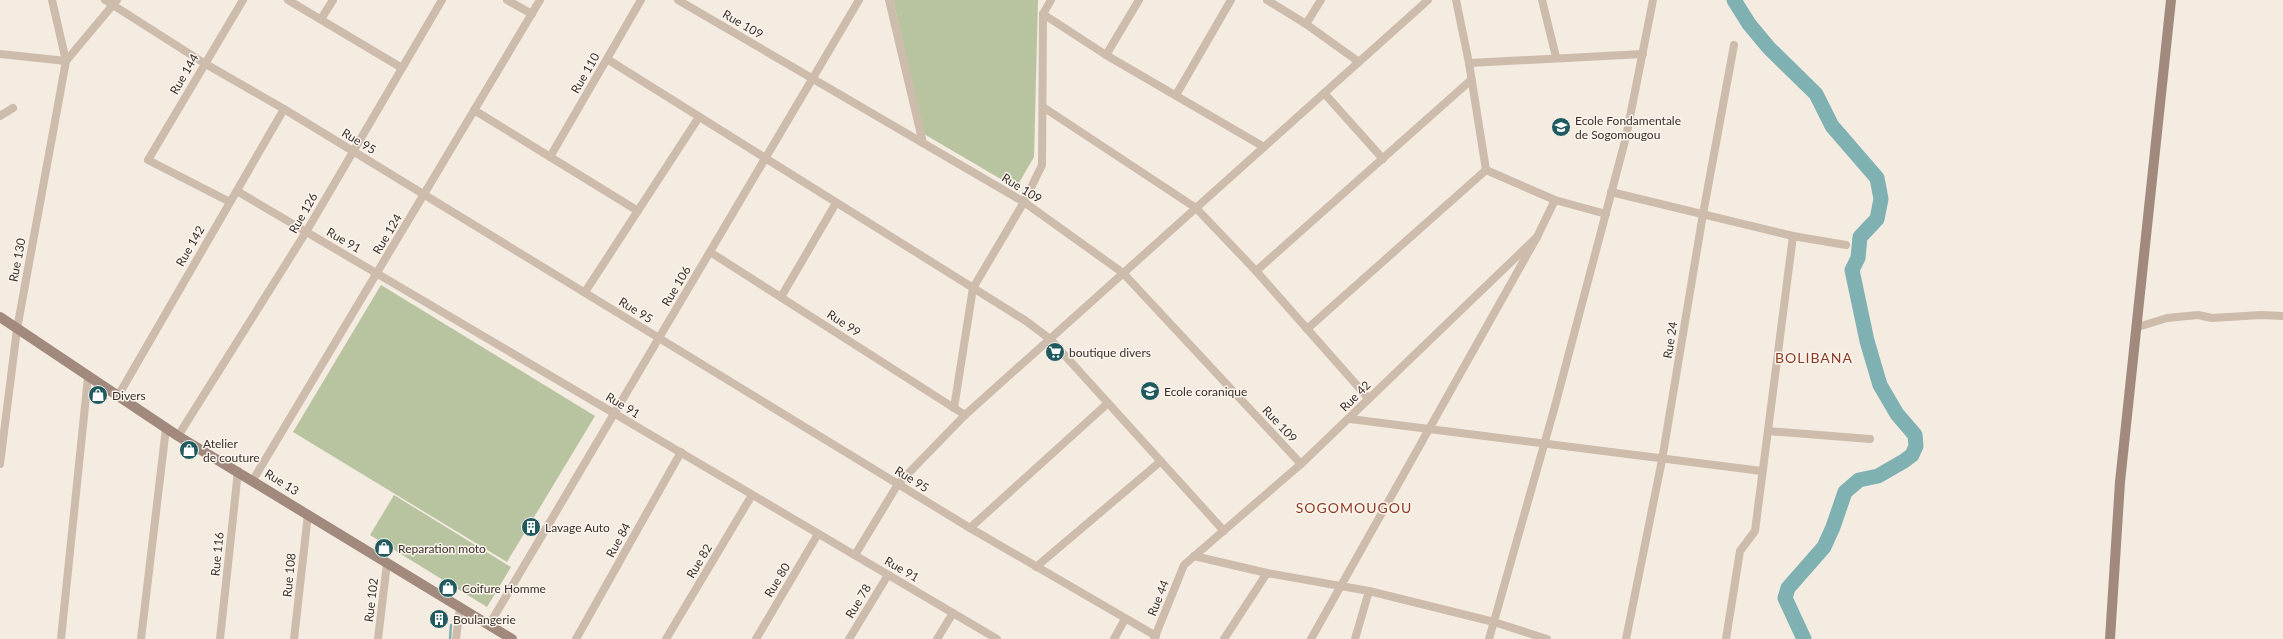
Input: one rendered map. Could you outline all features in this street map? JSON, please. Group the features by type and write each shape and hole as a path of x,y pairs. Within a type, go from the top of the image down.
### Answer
{"main road":[{"path":"2110,639 2120,482 2138,327 2171,0"},
{"name":"Rue 13","path":"0,317 178,436 253,480 387,564 512,639"}],"street":[{"path":"52,0 66,61"},
{"name":"Rue 95","path":"106,0 115,2 204,63 284,109 970,528 1155,638"},
{"name":"Rue 144","path":"230,202 148,160 204,63 243,0"},
{"path":"288,0 402,68"},
{"path":"320,20 333,0"},
{"name":"Rue 126","path":"178,436 306,232 352,151 442,0"},
{"path":"507,0 532,14"},
{"name":"Rue 124","path":"253,480 540,0"},
{"name":"Rue 110","path":"550,157 641,0"},
{"name":"Rue 109","path":"678,0 1024,202 1123,273 1301,464"},
{"name":"Rue 106","path":"489,625 859,0"},
{"path":"889,0 923,143"},
{"path":"954,408 973,288 1024,202 1042,166 1043,14 1051,0"},
{"path":"1106,54 1139,0"},
{"path":"1176,94 1231,0"},
{"path":"1267,0 1306,24 1359,62"},
{"path":"1306,24 1321,0"},
{"path":"855,556 898,484 965,415 1428,0"},
{"path":"1456,0 1469,63 1486,170"},
{"path":"1542,0 1556,57"},
{"path":"1490,639 1626,137 1653,0"},
{"path":"66,61 115,2"},
{"path":"1043,14 1106,54 1264,147"},
{"name":"Rue 24","path":"1626,639 1662,460 1703,214 1734,45"},
{"path":"0,54 66,61"},
{"path":"1469,63 1556,57 1642,54"},
{"path":"606,59 973,288 1050,339 1224,530"},
{"name":"Rue 130","path":"0,464 17,329 66,61"},
{"path":"1256,271 1471,80"},
{"path":"1324,93 1383,159"},
{"path":"1043,107 1196,208 1256,271 1369,399"},
{"path":"0,116 13,108"},
{"name":"Rue 142","path":"118,396 284,109"},
{"path":"474,110 638,211"},
{"path":"585,292 699,117"},
{"path":"1486,170 1555,200 1606,214"},
{"path":"1307,329 1486,170"},
{"name":"Rue 91","path":"237,191 997,639"},
{"path":"1611,192 1793,236 1846,245"},
{"name":"Rue 42","path":"1311,639 1339,586 1431,429 1537,238 1555,200"},
{"path":"781,297 836,203"},
{"path":"1726,639 1740,551 1755,531 1793,236"},
{"name":"Rue 42","path":"1184,565 1301,464 1350,419 1537,238"},
{"name":"Rue 99","path":"710,252 965,415"},
{"path":"2138,327 2175,317 2283,316"},
{"path":"61,639 88,377"},
{"path":"970,528 1108,403"},
{"path":"1350,419 1662,460 1762,471"},
{"path":"141,639 166,428"},
{"path":"1768,431 1870,439"},
{"name":"Rue 84","path":"576,639 680,452"},
{"path":"1036,567 1161,461"},
{"name":"Rue 116","path":"220,639 238,471"},
{"name":"Rue 82","path":"666,639 752,495"},
{"name":"Rue 108","path":"294,639 308,514"},
{"name":"Rue 80","path":"756,639 818,534"},
{"path":"1194,556 1369,591 1494,622 1547,639"},
{"name":"Rue 102","path":"378,639 387,564"},
{"name":"Rue 44","path":"1155,638 1184,565"},
{"path":"1224,639 1268,572"},
{"name":"Rue 78","path":"849,639 888,575"},
{"path":"1355,639 1369,591"},
{"path":"456,639 460,607"},
{"path":"937,639 953,613"},
{"path":"1114,639 1125,619"}],"green space":[{"path":"893,0 1038,0 1034,157 1016,188 924,134"},
{"path":"381,285 595,416 507,562 293,432"},
{"path":"394,495 511,567 487,607 370,535"}],"waterway":[{"path":"1734,0 1749,24 1769,48 1816,94 1832,126 1877,178 1881,199 1877,219 1860,237 1858,258 1852,270 1867,341 1880,385 1897,414 1915,435 1916,446 1912,455 1878,476 1859,480 1845,492 1833,527 1824,547 1788,588 1785,598 1804,639"},
{"path":"450,639 451,625"}],"place":[{"name":"Ecole Fondamentale de Sogomougou","path":"1561,127"},
{"name":"boutique divers","path":"1055,352"},
{"name":"Ecole coranique","path":"1150,391"},
{"name":"Divers","path":"98,395"},
{"name":"Atelier de couture","path":"189,450"},
{"name":"Lavage Auto","path":"531,527"},
{"name":"Reparation moto","path":"384,548"},
{"name":"Coifure Homme","path":"448,588"},
{"name":"Boulangerie","path":"439,619"}],"district":[{"name":"BOLIBANA","path":"1814,357"},
{"name":"SOGOMOUGOU","path":"1354,507"}]}
